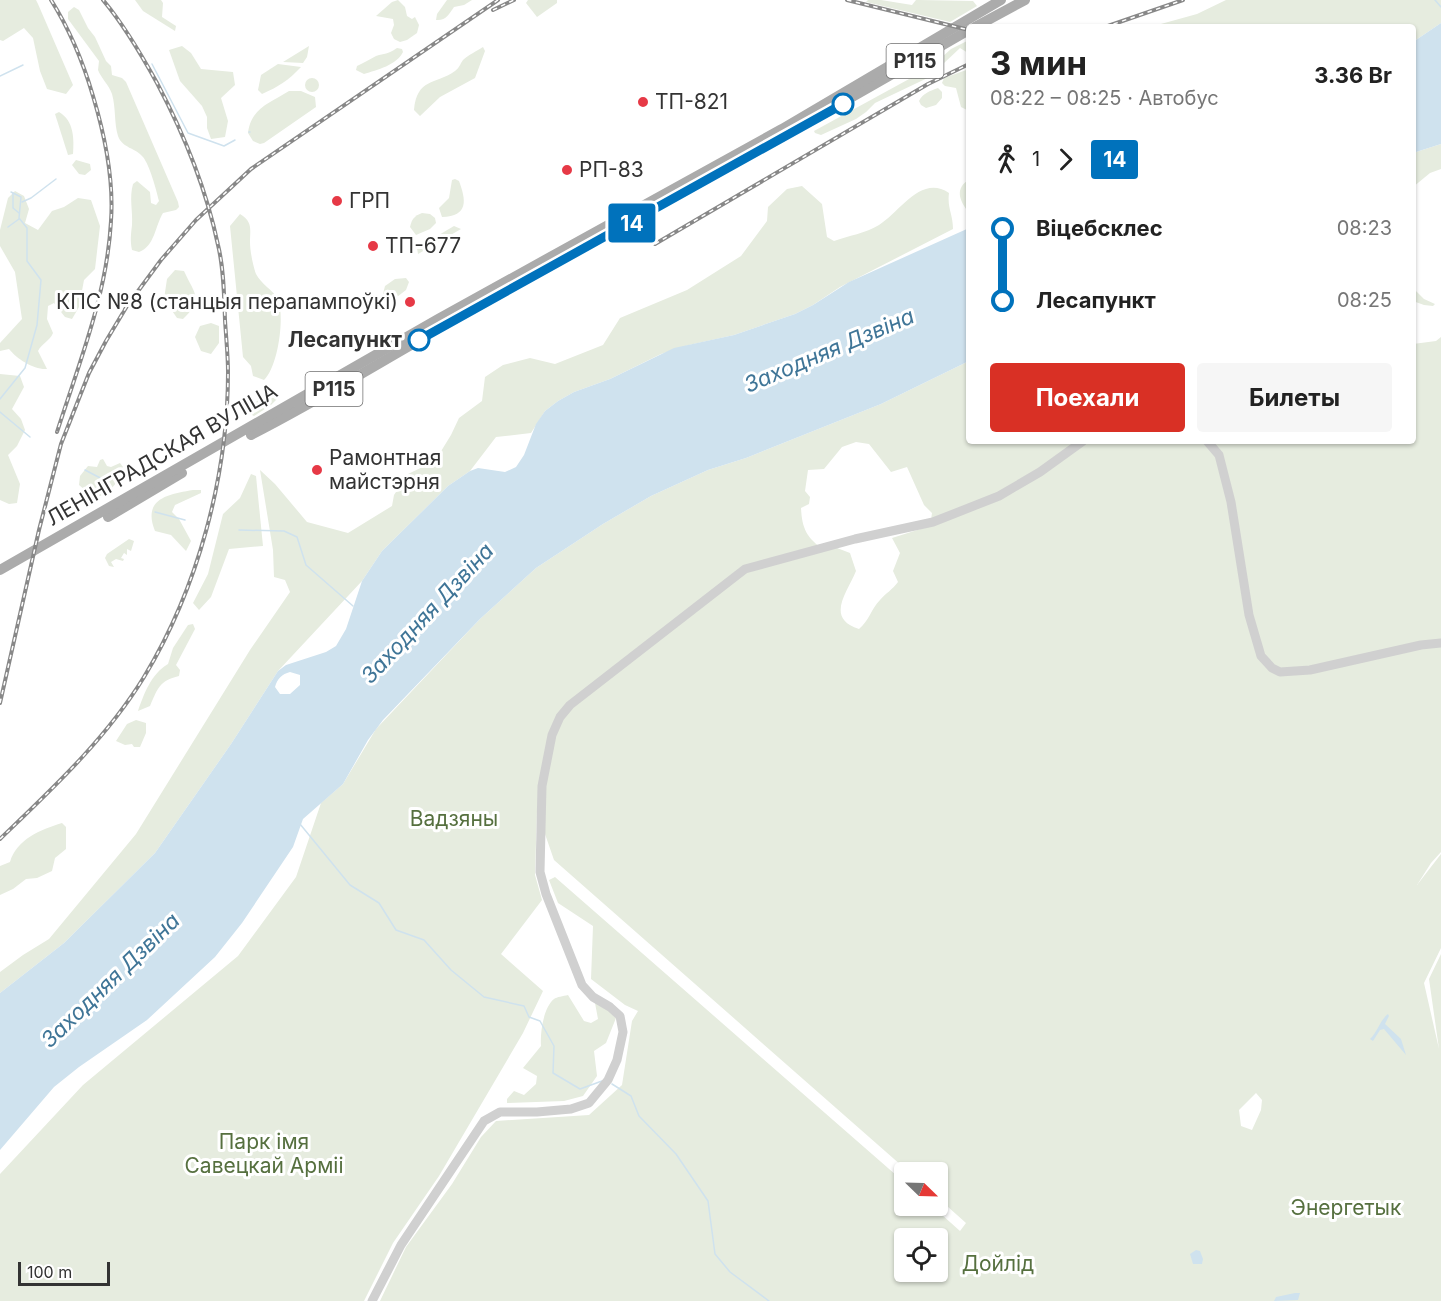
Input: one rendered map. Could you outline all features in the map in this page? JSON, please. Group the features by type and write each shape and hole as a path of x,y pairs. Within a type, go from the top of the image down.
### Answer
{"main road":[{"name":"ЛЕНІНГРАДСКАЯ ВУЛІЦА","path":"0,570 438,319 782,129 1001,0"},
{"path":"980,24 1024,0"},
{"name":"ЛЕНІНГРАДСКАЯ ВУЛІЦА","path":"0,577 126,507 206,459 294,413 434,332 814,120 966,32"}],"street":[{"path":"372,1301 400,1245 484,1120 500,1112 571,1109 589,1103 608,1080 617,1060 623,1032 620,1016 593,997 582,985 557,923 540,872 542,786 552,735 560,717 570,705 745,569 855,539 933,522 999,496 1040,472 1079,444"},
{"path":"1210,444 1219,455 1231,502 1249,615 1261,656 1272,668 1280,672 1310,670 1421,645 1441,643"}],"green space":[{"path":"0,0 36,0 73,85 66,94 47,89 40,71 33,38 24,28 3,41 0,40"},
{"path":"135,0 161,0 163,3 162,17 176,26 175,31 143,11"},
{"path":"398,0 405,7 407,16 412,19 415,17 419,25 417,33 400,42 394,39 391,33 394,25 393,19 376,16 392,2"},
{"path":"447,0 472,0 454,7 445,18 436,20 437,14"},
{"path":"528,0 557,0 557,3 537,17 526,3"},
{"path":"868,0 912,5 916,0 973,1 977,6 950,22 866,2"},
{"path":"1226,0 1441,0 1441,23 1416,40 1416,24 1161,24 1197,14"},
{"path":"74,7 79,10 95,37 106,61 111,66 112,75 126,82 178,202 179,207 176,210 163,213 152,240 139,252 132,250 131,243 133,184 137,181 150,192 151,203 156,205 159,201 158,196 146,161 123,143 118,136 112,94 98,70 99,61 68,19 68,12"},
{"path":"966,42 966,52 960,48 943,64 938,73 875,103 856,119 821,135 815,133 814,131 931,67 951,49"},
{"path":"182,46 191,53 201,69 233,72 235,85 221,98 228,121 225,137 211,139 207,128 207,117 202,106 180,81 169,50"},
{"path":"309,46 303,63 283,62"},
{"path":"483,47 485,51 475,78 440,97 420,116 414,110 419,92 423,87 455,71 465,58"},
{"path":"397,48 402,49 403,52 391,64 364,74 356,70 357,66"},
{"path":"278,64 301,67 283,83 262,94 258,90 261,75"},
{"path":"966,70 966,110 961,107 956,88 945,86 942,83 944,78"},
{"path":"309,78 315,78 319,85 315,92 309,92 305,88 305,82"},
{"path":"938,88 942,92 942,98 936,105 926,108 921,105 919,101 923,96"},
{"path":"289,91 301,91 315,97 316,107 264,143 253,141 248,133 257,112"},
{"path":"59,112 70,125 73,136 73,154 68,155 55,114"},
{"path":"1441,144 1441,169 1430,173 1416,185 1416,152"},
{"path":"76,160 90,164 91,170 85,175 79,174 72,165"},
{"path":"452,180 459,181 464,200 463,206 457,214 442,217 439,208 449,198"},
{"path":"966,182 966,209 960,197"},
{"path":"802,186 822,204 827,237 834,241 874,228 911,197 929,188 939,188 949,193 953,229 840,287 795,314 734,335 661,354 558,401 545,411 531,433 496,437 470,471 448,486 382,551 362,581 278,671 231,744 155,853 64,943 0,993 0,972 49,939 136,834 250,650 290,592 285,580 274,577 273,550 260,470 307,522 348,533 392,506 394,495 408,474 435,461 459,418 482,401 485,377 503,365 530,358 555,364 603,345 620,318 687,290 741,256 767,221 768,207 787,189"},
{"path":"15,191 24,196 29,209 25,223 38,230 52,211 78,198 91,200 100,226 95,269 84,280 79,307 72,319 65,317 54,303 48,306 47,319 53,333 38,351 47,369 26,363 9,349 0,351 0,343 22,319 15,272 0,246 0,230 8,198"},
{"path":"422,213 430,214 435,218 436,223 430,229 416,235 410,227 414,218"},
{"path":"240,214 250,226 251,250 256,274 276,296 280,307 279,341 273,364 264,380 253,376 251,366 243,357 230,226"},
{"path":"454,226 461,229 418,254 417,248"},
{"path":"175,270 184,271 195,296 194,306 183,319 177,318 164,299 167,279"},
{"path":"406,278 409,282 406,290 393,300 382,298 385,286 395,279"},
{"path":"1416,291 1424,299 1435,304 1433,306 1416,302"},
{"path":"211,323 219,326 219,343 211,354 201,351 195,337 200,326"},
{"path":"1441,337 1441,852 1417,885 1441,854 1441,948 1424,983 1439,1049 1429,979 1441,954 1441,1301 380,1301 406,1247 452,1184 481,1137 496,1121 589,1115 622,1085 632,1021 638,1011 625,1005 591,979 593,926 558,903 549,880 555,877 894,1173 894,1216 943,1216 960,1231 966,1223 948,1207 948,1162 897,1162 554,860 537,811 535,875 542,900 501,954 543,991 523,1033 439,1176 393,1243 364,1301 0,1301 0,1174 83,1085 238,956 296,877 321,803 343,784 376,729 480,619 536,568 603,524 651,496 708,470 746,458 881,404 966,362 966,444 1416,444 1416,344 1436,341","holes":["856,442 869,444 891,472 907,467 924,505 932,513 930,526 892,538 900,553 893,571 898,582 877,604 859,629 849,624 841,612 841,604 856,571 850,553 837,548 824,550 813,541 804,527 801,508 809,504 810,497 805,491 808,470 824,469 842,447","1256,1093 1262,1100 1261,1110 1252,1130 1241,1126 1239,1110"]},
{"path":"0,374 20,376 24,387 12,409 21,419 25,430 17,446 8,455 20,484 17,503 9,504 0,500"},
{"path":"277,392 278,398 271,405 254,416 250,414 260,398"},
{"path":"103,459 107,466 111,467 120,463 123,467 115,484 100,496 79,485 80,476 88,466 97,467"},
{"path":"251,474 256,476 263,546 229,549 211,597 199,610 193,603 208,574 223,514 240,498"},
{"path":"201,490 201,493 175,505 172,512 179,519 191,541 186,551 171,535 155,531 152,512 155,505 167,496"},
{"path":"129,539 134,541 131,551 127,549 127,555 124,553 121,558 124,559 123,561 116,559 111,562 114,567 109,566 105,558 107,554"},
{"path":"193,624 195,629 176,665 180,670 179,676 163,683 150,706 138,711 153,679 168,664 173,648 188,625"},
{"path":"136,720 146,723 146,733 140,747 116,741 127,724"},
{"path":"62,823 66,827 66,849 55,858 52,871 37,878 26,879 0,895 0,866 10,862 18,847 30,836"},
{"path":"568,995 584,1021 591,1023 598,1019 595,1003 603,1003 616,1018 606,1043 594,1051 597,1076 583,1096 564,1101 507,1103 507,1099 514,1091 524,1095 536,1084 537,1076 523,1068 541,1046 543,1021 550,1003 555,998"}],"water":[{"path":"1441,23 1441,144 1416,152 1416,40"},
{"name":"Заходняя Дзвіна","path":"966,229 966,362 881,404 746,458 708,470 651,496 536,568 480,619 383,720 368,740 343,784 303,819 293,847 242,923 215,957 147,1020 54,1087 0,1150 0,993 64,943 155,853 231,744 278,671 286,665 326,652 336,646 346,629 362,581 382,551 448,486 470,471 478,468 505,472 516,467 524,455 536,424 545,411 558,401 674,348 734,335 795,314 849,282","holes":["290,672 300,675 300,685 290,694 280,694 275,687 279,679"]},
{"path":"1388,1014 1385,1024 1401,1039 1406,1055 1384,1029 1380,1030 1373,1041 1370,1039"},
{"path":"1196,1250 1200,1251 1202,1264 1193,1264 1190,1254"},
{"path":"1300,1293 1298,1300 1274,1301 1276,1297"}],"waterway":[{"path":"1435,0 1441,7"},
{"path":"152,64 188,133 224,146 235,140"},
{"path":"0,76 23,65"},
{"path":"22,202 56,179"},
{"path":"0,399 25,368 37,325 41,280 27,261 27,228 19,218 21,197 11,192"},
{"path":"13,193 13,208 19,213"},
{"path":"8,227 19,219"},
{"path":"0,412 30,437"},
{"path":"85,470 106,481"},
{"path":"155,512 185,520"},
{"path":"239,530 284,531 297,537 306,565 353,606"},
{"path":"300,824 350,885 379,903 396,930 424,940 451,970 484,997 524,1006 529,1017 540,1021 554,1046 553,1073 580,1089 602,1081"},
{"path":"612,1084 631,1096 639,1116 676,1154 708,1201 715,1254 730,1272 769,1301"}],"railway":[{"path":"51,0 75,46 93,96 108,158 112,205 108,248 98,302 57,432"},
{"path":"0,839 58,782 113,721 144,677 163,643 180,606 206,530 216,491 227,411 228,359 223,273 207,203 193,162 167,102 132,40 103,0"},
{"path":"0,703 61,444 89,373 127,306 161,260 196,220 251,169 498,0"},
{"path":"493,10 514,0"},
{"path":"847,0 966,29"},
{"path":"1114,24 1183,0"},
{"path":"655,244 928,84 966,65"}],"bus line":[{"name":"14","path":"419,340 843,104"}],"place":[{"name":"ТП-821","path":"643,102"},
{"name":"РП-83","path":"567,170"},
{"name":"ГРП","path":"337,201"},
{"name":"ТП-677","path":"373,246"},
{"name":"КПС №8 (станцыя перапампоўкі)","path":"410,302"},
{"name":"Лесапункт","path":"419,340"},
{"name":"Рамонтная майстэрня","path":"317,470"}],"park label":[{"name":"Вадзяны","path":"454,819"},
{"name":"Парк імя Савецкай Арміі","path":"264,1154"},
{"name":"Энергетык","path":"1346,1208"},
{"name":"Дойлід","path":"998,1264"}]}
